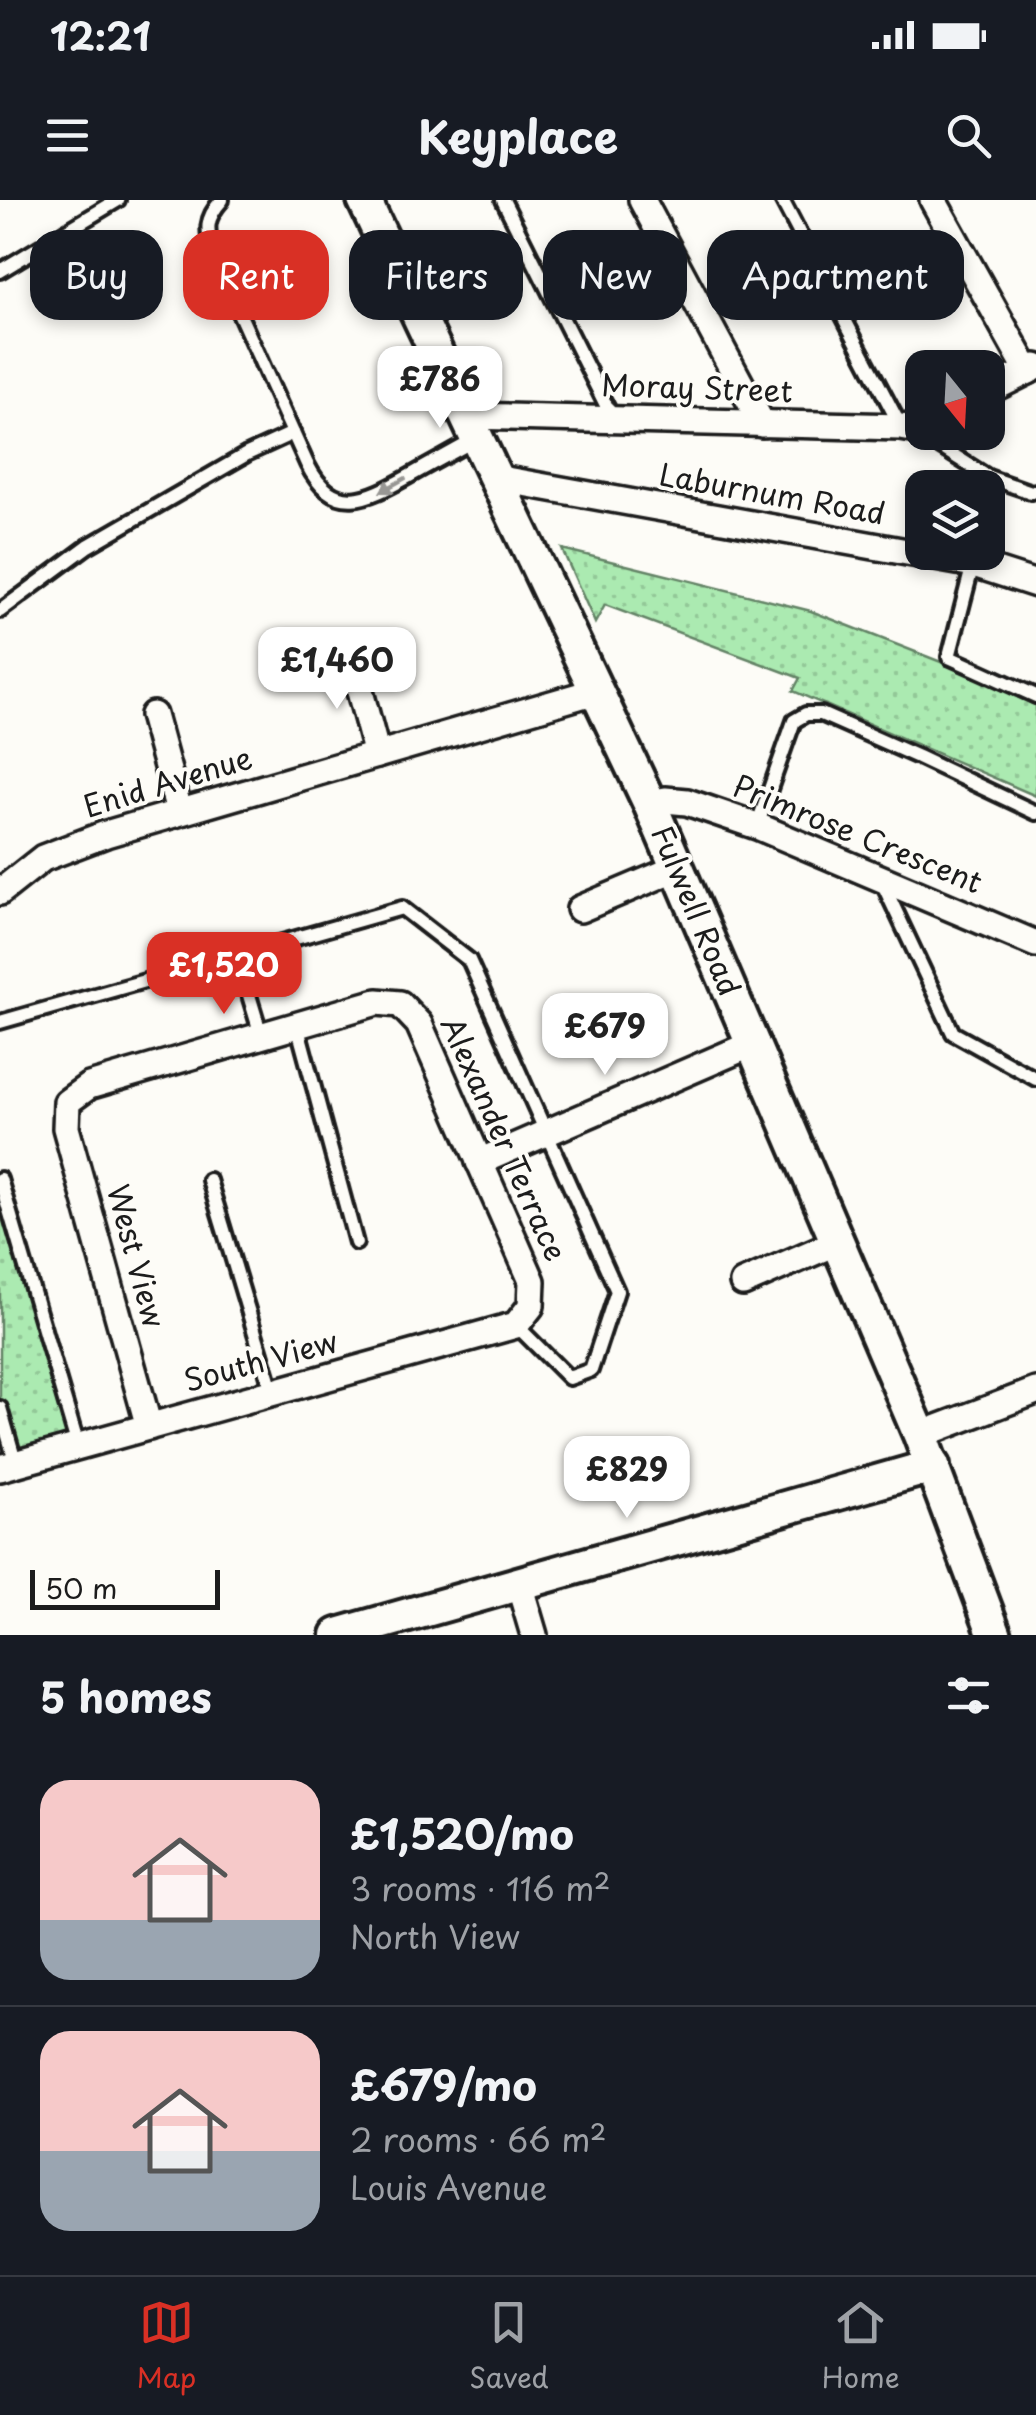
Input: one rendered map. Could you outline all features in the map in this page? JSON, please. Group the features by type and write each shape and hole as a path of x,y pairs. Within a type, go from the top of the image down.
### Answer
{"street":[{"name":"Fulwell Road","path":"364,200 650,804 933,1466 995,1635"},
{"path":"642,200 762,424"},
{"path":"933,200 1032,369 1005,383"},
{"name":"Moray Street","path":"473,427 612,419 905,427"},
{"name":"Laburnum Road","path":"495,478 905,546"},
{"name":"Laburnum Road","path":"1003,570 1036,584"},
{"path":"350,654 377,755"},
{"name":"Enid Avenue","path":"0,892 43,858 106,834 596,691"},
{"path":"153,715 179,811"},
{"name":"Primrose Crescent","path":"650,804 665,800 687,802 757,826 1036,944"},
{"path":"580,908 677,868"},
{"name":"Alexander Terrace","path":"297,1026 377,1002 400,1004 418,1024 532,1281 524,1316"},
{"path":"261,1035 297,1026"},
{"name":"West View","path":"149,1427 66,1128 67,1102 89,1086 261,1035"},
{"path":"479,1162 752,1044"},
{"path":"742,1282 837,1242"},
{"name":"South View","path":"8,1466 273,1393 524,1316"},
{"path":"920,1435 1036,1392"},
{"path":"338,1635 933,1466"},
{"path":"519,1584 534,1635"}],"lane":[{"path":"0,271 118,200"},
{"path":"222,200 208,217 213,255 314,480 328,493 350,499 372,497 473,427"},
{"path":"503,200 612,419"},
{"path":"782,200 905,415"},
{"path":"0,611 88,546 247,454 293,434"},
{"path":"943,450 971,470"},
{"path":"1005,486 1036,491"},
{"path":"972,570 950,656 1036,696"},
{"path":"757,826 794,721 806,714 822,714 1036,813"},
{"path":"880,877 953,1033 1036,1079"},
{"path":"0,1022 402,908 468,960 617,1291 591,1370 569,1378 524,1316"},
{"path":"237,955 261,1035"},
{"path":"297,1026 356,1242"},
{"path":"0,1179 78,1446"},
{"path":"209,1180 273,1393"},
{"path":"0,1408 8,1466"}],"green space":[{"path":"562,549 811,611 964,671 1036,705 1036,796 793,691 800,678 605,605 595,623"},
{"path":"0,1179 78,1446 16,1464 0,1408"}]}
